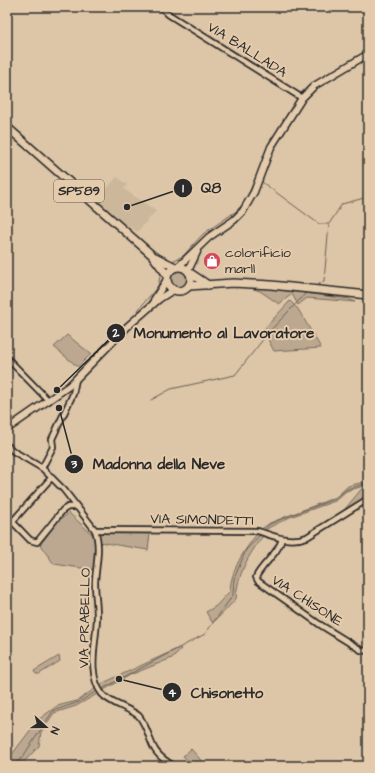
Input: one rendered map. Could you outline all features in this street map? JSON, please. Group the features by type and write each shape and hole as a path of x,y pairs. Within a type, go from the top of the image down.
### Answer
{"main road":[{"name":"SP589","path":"7,127 152,255 173,290"},
{"name":"SP589","path":"152,255 189,272 208,285"},
{"path":"167,278 177,267"},
{"path":"189,272 191,280 189,286"},
{"path":"173,290 180,291 189,286 233,283 271,285 368,295"}],"street":[{"name":"VIA BALLADA","path":"161,7 168,14 302,98"},
{"path":"177,267 243,211 254,192 271,147 302,98 314,86 368,54"},
{"path":"189,272 200,246"},
{"path":"138,318 157,296 167,278"},
{"path":"7,429 36,407 49,401 76,379 138,318 159,299 173,290"},
{"path":"7,358 49,401"},
{"path":"42,468 53,447 52,439 73,394 76,379"},
{"path":"7,445 13,451 42,468 52,477 69,495 76,507 95,530"},
{"path":"7,525 12,522 52,477"},
{"name":"VIA SIMONDETTI","path":"95,530 258,532 282,539 297,540 307,537 368,499"},
{"path":"7,516 30,540 37,542 63,510 68,507 76,507"},
{"name":"VIA PRABELLO","path":"95,530 98,553 95,583 97,625 94,666 98,687 104,696 139,716 155,752 162,760 174,766"},
{"name":"VIA CHISONE","path":"282,539 280,545 256,577 258,581 319,624 361,650 368,651"}],"shaded area":[{"path":"117,177 127,185 124,189 156,211 137,232 129,226 121,225 98,204 98,199"},
{"path":"175,271 183,271 188,276 186,287 183,289 175,289 170,284 170,276"},
{"path":"247,287 268,288 349,299 355,302 307,298 298,305 292,294 279,304 260,291"},
{"path":"290,301 298,309 321,348 274,351 263,330"},
{"path":"67,335 91,354 78,367 54,347"},
{"path":"368,481 368,498 340,515 364,486 346,491 335,501 290,517 265,531 260,530 270,523 336,497 348,486"},
{"path":"69,513 94,536 97,553 95,570 54,564 40,545 58,521"},
{"path":"101,532 150,533 148,550 99,542 98,534"},
{"path":"257,534 263,536 253,550 241,573 236,599 217,619 212,622 206,612 216,606 230,591 233,575 239,561"},
{"path":"179,648 181,649 172,658 130,675 102,691 99,685"},
{"path":"59,656 60,661 39,674 36,674 34,671"},
{"path":"96,688 99,693 76,706 54,713 41,732 39,746 20,766 7,766 7,761 38,720 57,706 77,701"},
{"path":"191,749 206,766 194,766 183,756"}],"waterway":[{"path":"170,262 183,256 203,234 235,212 244,203 255,180"},
{"path":"262,182 319,224 328,224"},
{"path":"316,286 324,281 329,224 342,204 368,197"},
{"path":"135,316 158,286 161,272"},
{"path":"151,400 171,389 235,375 269,332 307,292"},
{"path":"66,383 76,375"},
{"path":"265,529 270,524 286,517 335,499 347,489 368,483"},
{"path":"102,689 205,634 233,595 234,579 246,550 260,535"},
{"path":"12,766 22,758 53,711 79,702 97,691"}],"place":[{"name":"Q8","path":"127,207"},
{"name":"colorificio marll","path":"212,261"},
{"name":"Monumento al Lavoratore","path":"57,390"},
{"name":"Madonna della Neve","path":"59,408"},
{"name":"Chisonetto","path":"119,679"}]}
